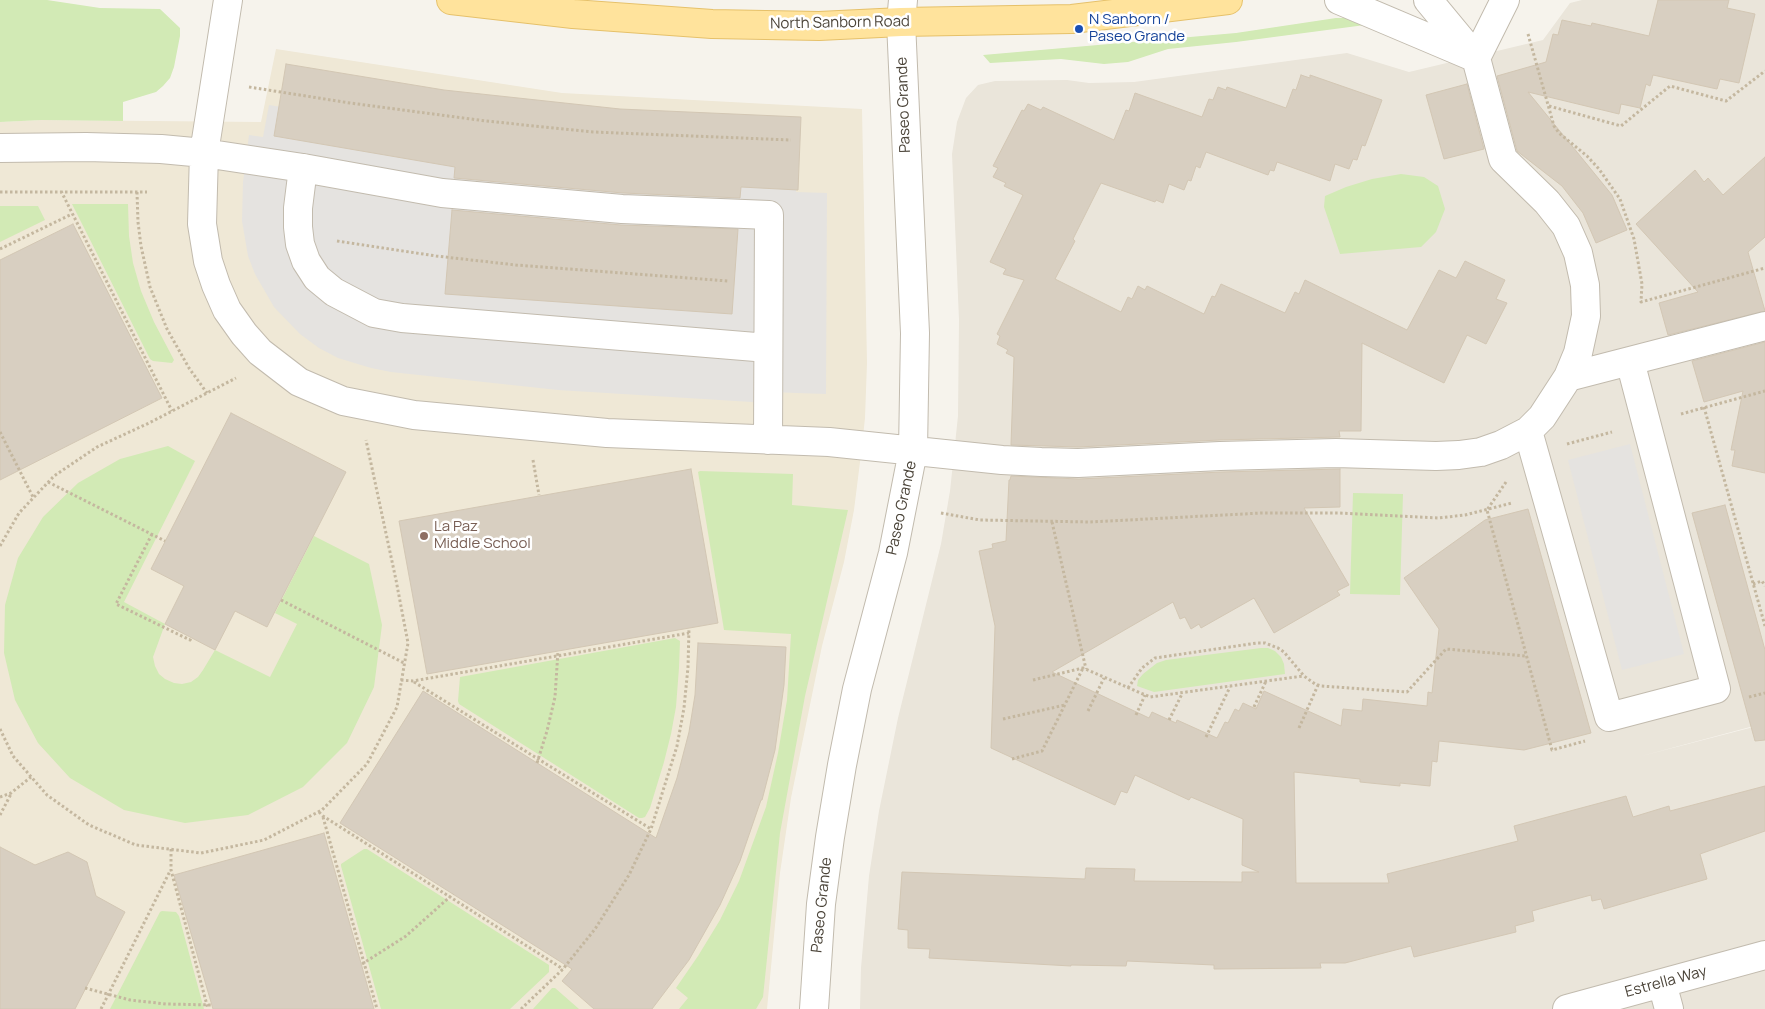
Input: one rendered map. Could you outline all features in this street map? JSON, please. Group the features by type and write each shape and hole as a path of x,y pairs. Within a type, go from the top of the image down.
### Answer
{"main road":[{"name":"North Sanborn Road","path":"451,0 573,14 712,24 819,26 902,11 1072,19 1228,0"}],"street":[{"path":"228,0 204,153 202,224 208,261 227,310 244,334 260,352 299,382 342,401 414,414 607,434 829,442 1002,460 1078,463 1336,453 1436,456 1481,452 1501,445 1528,431 1542,416 1568,377 1578,353 1586,316 1584,285 1578,253 1566,226 1548,202 1503,159 1476,58 1428,0"},
{"path":"1339,0 1476,58"},
{"path":"1476,58 1505,0"},
{"name":"Paseo Grande","path":"814,1009 821,904 840,774 857,689 893,553 913,452 915,333 902,11"},
{"path":"0,148 86,147 161,149 204,153 303,168 442,193 622,209 769,216 768,440"},
{"path":"303,168 298,208 299,236 306,261 317,278 334,292 353,304 374,313 422,319 768,348"},
{"path":"1568,377 1765,326"},
{"path":"1528,431 1609,717 1716,688 1630,361"},
{"name":"Estrella Way","path":"1567,1009 1765,955"},
{"path":"1662,983 1669,1009"}],"path":[{"path":"1528,32 1554,126 1559,133 1599,169 1620,199 1634,239 1642,284 1641,302 1765,268"},
{"path":"1548,106 1622,126 1670,86 1726,100 1765,72"},
{"path":"249,87 486,121 593,132 791,140"},
{"path":"0,546 18,513 54,476 97,447 172,411 61,191"},
{"path":"0,192 147,192"},
{"path":"137,192 140,246 150,287 167,329 189,368 208,393"},
{"path":"0,249 72,214"},
{"path":"299,236 516,266 728,281"},
{"path":"1704,407 1765,626"},
{"path":"0,432 33,498"},
{"path":"0,729 13,756 46,795 88,825 136,845 200,852 264,840 319,812 367,764 397,707 408,643 366,440"},
{"path":"532,457 539,495"},
{"path":"48,482 165,541"},
{"path":"940,513 980,520 1052,522 1282,513 1340,513 1438,518 1487,510 1546,493"},
{"path":"1487,510 1552,750 1601,737 1609,717"},
{"path":"1012,759 1042,751 1084,669 1052,522"},
{"path":"152,534 116,604 190,640 191,638"},
{"path":"1753,584 1762,581 1765,586"},
{"path":"281,600 404,663"},
{"path":"401,680 413,681 688,630 688,667 684,708 677,746 651,830 624,883 595,929 564,969 521,1009"},
{"path":"1128,688 1142,668 1154,658 1257,643 1265,643 1284,652 1304,676 1318,685 1407,692 1446,649 1526,656"},
{"path":"538,761 555,697 559,653"},
{"path":"1033,680 1084,669 1150,698 1304,676"},
{"path":"1088,711 1104,678"},
{"path":"413,681 651,830"},
{"path":"1254,708 1266,681"},
{"path":"1299,728 1318,685"},
{"path":"1206,737 1230,686"},
{"path":"1169,720 1182,693"},
{"path":"1136,715 1145,696"},
{"path":"1003,719 1065,705"},
{"path":"0,797 11,793 31,777"},
{"path":"0,815 11,793"},
{"path":"319,812 450,898 564,969"},
{"path":"323,816 363,964 378,1009"},
{"path":"171,849 171,870 208,1007"},
{"path":"101,1009 171,870"},
{"path":"363,964 406,936 453,894"},
{"path":"86,988 130,1000 208,1007 212,1005"}],"shaded area":[{"path":"1582,0 1765,0 1765,723 1634,758 1765,724 1765,1009 860,1009 861,968 869,876 879,811 898,718 941,544 950,491 958,416 959,320 952,154 957,122 966,98 978,85 995,81 1067,80 1089,83 1134,82 1347,53 1409,72 1543,40 1570,3"},
{"name":"La Paz Middle School","path":"276,49 562,93 862,109 867,363 865,418 854,510 844,562 822,646 791,798 780,873 767,1009 0,1009 0,122 42,120 261,122"},
{"path":"269,105 338,116 797,153 796,192 827,193 826,394 769,392 768,403 558,390 391,372 338,358 319,348 300,334 274,307 255,274 248,256 242,221 243,182 249,135 263,137"},
{"path":"1630,444 1684,654 1622,670 1568,460"}],"green space":[{"path":"0,0 47,0 100,8 160,9 180,28 174,67 170,78 156,92 123,102 123,121 42,120 0,122"},
{"path":"1336,18 1351,18 1365,25 1168,49 1128,62 1104,64 1061,59 990,63 983,55 1236,33"},
{"path":"1401,174 1424,177 1438,186 1445,209 1436,232 1421,247 1340,254 1324,207 1325,196 1372,179"},
{"path":"72,204 128,204 129,236 133,263 141,291 154,322 174,360 172,363 150,359"},
{"path":"0,206 38,206 45,220 0,242"},
{"path":"168,446 195,461 124,602 165,624 153,657 159,674 165,679 182,684 191,682 198,677 215,650 270,677 297,624 275,613 314,536 369,564 382,625 374,687 347,743 303,787 248,815 185,823 124,810 70,778 38,743 15,700 4,653 5,605 18,558 43,517 78,483 120,459"},
{"path":"698,472 793,474 792,505 848,510 805,696 780,833 763,997 756,1009 679,1009 688,998 676,988 720,920 739,881 766,807 787,700 791,634 724,630"},
{"path":"1353,493 1403,494 1400,595 1350,594"},
{"path":"675,638 680,641 676,707 664,762 650,808 645,817 642,818 639,818 459,704 458,701 460,677"},
{"path":"1261,648 1275,651 1281,657 1285,674 1154,692 1137,686 1138,680 1143,674 1157,663 1166,660"},
{"path":"367,849 549,965 549,972 510,1009 381,1009 341,866 341,864"},
{"path":"160,912 176,912 179,916 204,1009 110,1009"},
{"path":"552,988 555,988 579,1009 533,1009"}],"building":[{"path":"1658,0 1729,0 1727,8 1755,14 1739,83 1720,79 1717,89 1653,75 1650,86 1646,84 1640,108 1621,104 1619,114 1528,92 1612,195 1627,230 1596,243 1583,213 1562,186 1517,151 1497,76 1546,62 1553,34 1558,35 1562,20 1591,26 1592,23 1649,36"},
{"path":"286,64 444,90 620,109 801,117 798,190 741,187 740,198 623,193 454,178 455,167 274,136"},
{"path":"1301,75 1310,78 1310,75 1382,100 1365,146 1362,145 1357,160 1353,159 1349,169 1335,164 1330,181 1277,162 1274,171 1270,170 1268,175 1206,152 1200,168 1196,166 1191,181 1188,180 1184,190 1169,184 1163,203 1156,200 1155,202 1101,183 1073,239 1075,241 1055,279 1121,312 1128,297 1132,299 1138,286 1145,290 1147,286 1204,314 1212,296 1215,297 1221,284 1285,313 1295,292 1299,294 1305,280 1407,330 1439,270 1456,278 1465,261 1505,280 1496,299 1507,303 1486,344 1467,335 1444,383 1362,343 1361,431 1339,431 1340,437 1220,440 1078,447 1011,445 1014,357 1006,353 1008,350 997,344 1000,336 997,334 1024,280 1003,274 1006,269 990,262 1023,195 1004,186 1006,183 993,177 998,168 993,166 1022,110 1024,111 1028,104 1041,110 1043,107 1114,140 1126,110 1129,111 1135,93 1202,117 1209,99 1213,100 1218,87 1226,90 1227,87 1286,108 1293,89 1296,90"},
{"path":"1467,84 1484,149 1444,159 1426,95"},
{"path":"1765,157 1765,237 1748,252 1765,311 1668,335 1659,303 1698,292 1636,224 1695,170 1704,182 1708,178 1723,195"},
{"path":"452,210 621,225 738,229 732,314 445,294"},
{"path":"73,224 162,398 0,480 0,260"},
{"path":"1765,342 1765,473 1732,466 1735,450 1731,450 1743,391 1704,402 1692,361"},
{"path":"231,413 346,472 267,627 235,611 215,650 165,624 184,586 151,569"},
{"path":"691,469 718,623 427,674 399,521"},
{"path":"1340,469 1340,507 1304,508 1349,585 1337,591 1340,595 1274,633 1254,598 1201,628 1199,624 1191,629 1185,617 1180,619 1173,602 1052,672 1149,718 1152,712 1176,723 1177,720 1217,738 1225,722 1228,723 1235,709 1239,711 1243,703 1256,709 1264,691 1341,726 1343,709 1362,711 1363,699 1427,706 1428,692 1432,693 1439,629 1404,578 1485,520 1528,509 1591,733 1524,750 1439,741 1437,762 1432,761 1430,786 1400,783 1400,786 1360,782 1360,779 1294,772 1296,883 1389,883 1387,874 1518,841 1514,826 1626,796 1633,817 1669,806 1670,811 1765,786 1765,831 1700,854 1707,879 1604,909 1601,899 1592,901 1591,895 1532,911 1534,921 1515,926 1516,932 1414,957 1411,946 1345,963 1320,963 1321,968 1214,969 1214,965 1127,961 1126,966 1071,966 929,958 930,949 908,948 908,930 898,929 902,872 1085,879 1086,868 1135,869 1134,881 1242,882 1242,872 1259,872 1242,865 1243,819 1191,797 1189,800 1135,775 1127,793 1121,791 1115,805 991,748 995,626 979,551 993,548 992,544 1006,541 1009,480 1011,476 1079,479 1221,472"},
{"path":"1725,505 1765,650 1765,740 1755,741 1692,513"},
{"path":"698,643 786,647 784,685 775,750 762,800 740,861 720,905 689,960 652,1009 594,1009 562,981 572,969 340,823 423,691 656,838 677,778 689,732 695,695"},
{"path":"324,833 374,1009 213,1009 174,875"},
{"path":"0,847 35,865 68,852 87,862 96,896 125,912 75,1009 0,1009"}],"place":[{"name":"N Sanborn / Paseo Grande","path":"1079,29"},
{"name":"La Paz Middle School","path":"424,536"}]}
